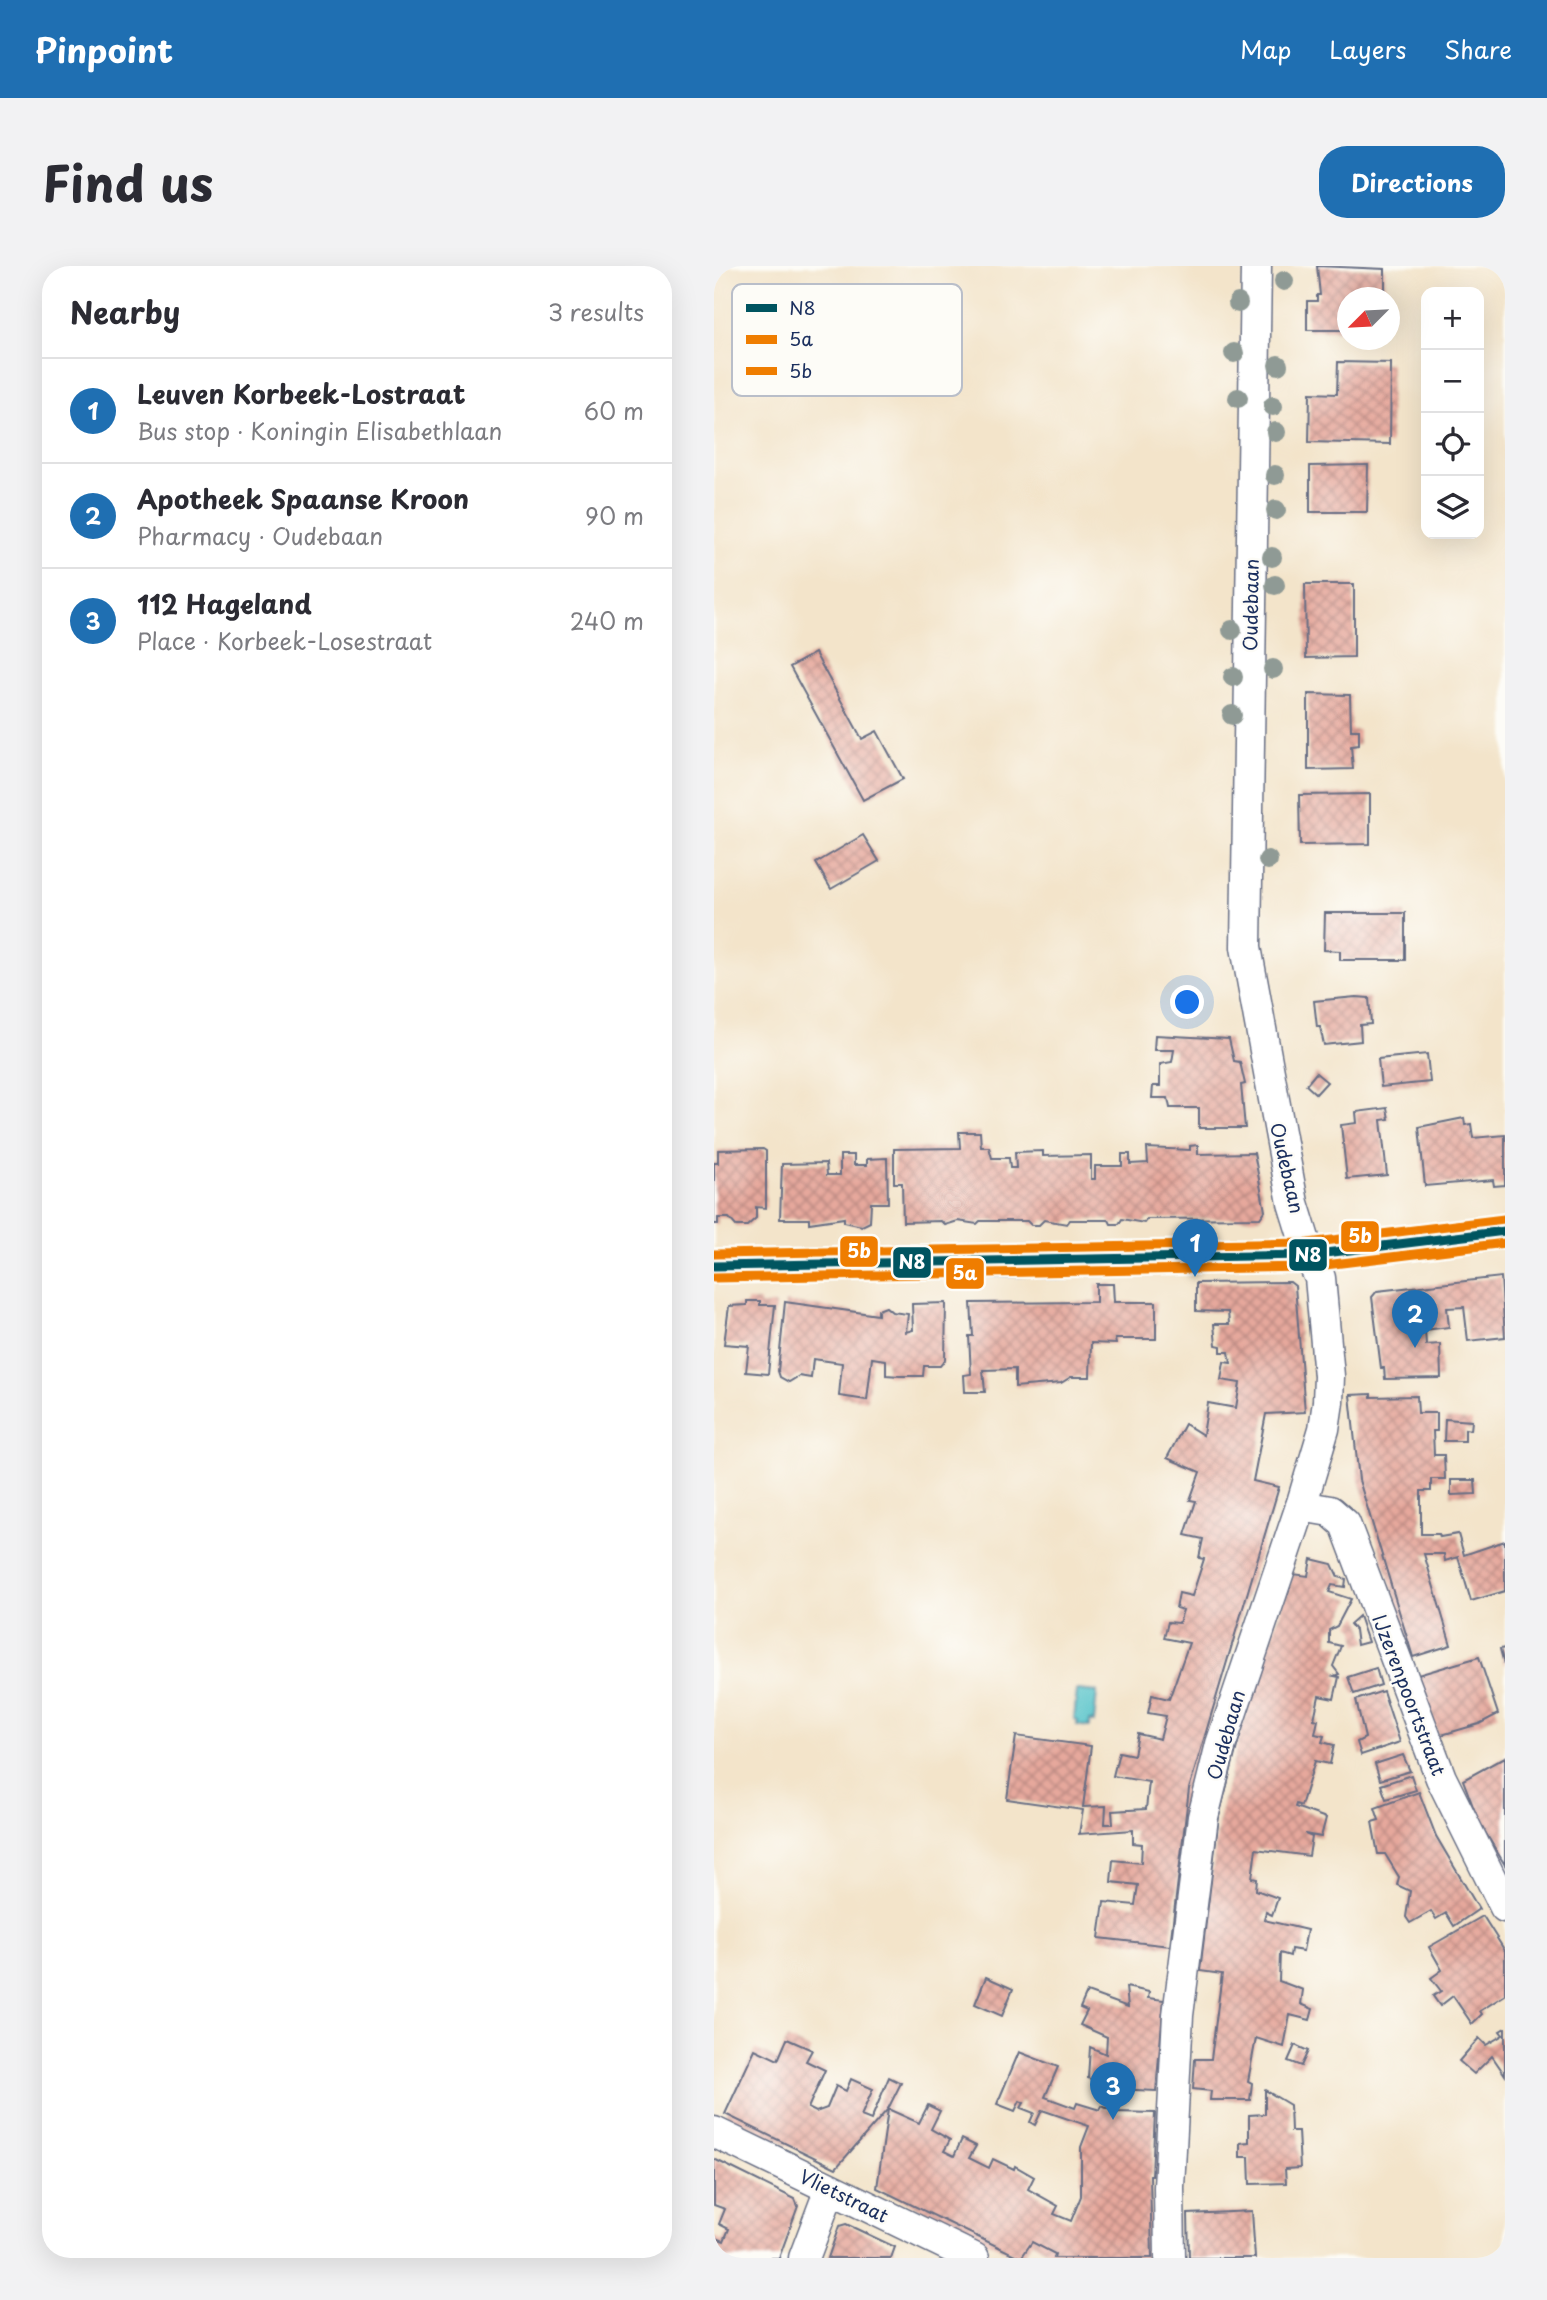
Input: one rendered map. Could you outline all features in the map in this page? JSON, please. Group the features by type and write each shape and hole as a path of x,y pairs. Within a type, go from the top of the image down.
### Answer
{"street":[{"name":"Oudebaan","path":"1170,2258 1176,2049 1206,1805 1221,1744 1324,1429 1329,1376 1320,1278 1309,1255 1293,1203 1245,947 1256,266"},
{"path":"714,1266 1005,1263 1309,1255 1505,1231"},
{"name":"IJzerenpoortstraat","path":"1301,1506 1330,1511 1345,1524 1441,1778 1505,1907"},
{"name":"Vlietstraat","path":"714,2133 974,2258"},
{"path":"804,2258 830,2189"}],"water":[{"path":"1077,1690 1097,1692 1094,1722 1090,1721 1089,1727 1077,1725 1078,1721 1074,1720"}],"building":[{"path":"1317,266 1385,269 1385,287 1337,287 1337,330 1307,330 1307,301 1317,301 1317,295 1320,295"},
{"path":"1338,362 1391,363 1390,444 1309,442 1310,393 1337,394"},
{"path":"1368,465 1367,512 1310,512 1310,466"},
{"path":"1305,584 1354,584 1354,657 1306,658"},
{"path":"815,653 862,739 877,731 903,779 863,800 790,667"},
{"path":"1308,694 1350,695 1351,730 1359,730 1359,745 1351,746 1353,769 1308,770"},
{"path":"1370,794 1370,844 1300,845 1299,795"},
{"path":"863,835 879,861 831,889 816,863"},
{"path":"1325,913 1405,913 1405,960 1340,960 1340,951 1324,950"},
{"path":"1369,998 1371,1024 1360,1025 1361,1041 1324,1045 1320,1027 1317,1027 1314,1001"},
{"path":"1155,1035 1229,1039 1234,1061 1240,1062 1245,1084 1241,1085 1245,1128 1199,1128 1199,1108 1170,1108 1168,1098 1152,1098 1153,1086 1160,1086 1160,1064 1172,1062 1174,1050 1154,1050"},
{"path":"1427,1054 1430,1082 1381,1087 1378,1059"},
{"path":"1316,1073 1327,1082 1316,1094 1306,1085"},
{"path":"1387,1108 1389,1119 1381,1120 1387,1175 1347,1179 1341,1125 1357,1123 1356,1112"},
{"path":"1464,1118 1465,1125 1471,1124 1473,1138 1505,1135 1505,1185 1494,1186 1493,1180 1425,1186 1419,1127"},
{"path":"959,1132 980,1132 981,1147 989,1147 992,1158 1009,1158 1010,1168 1016,1168 1015,1152 1043,1151 1043,1156 1091,1155 1091,1179 1095,1179 1095,1166 1122,1166 1122,1154 1130,1154 1130,1164 1148,1163 1147,1148 1190,1150 1190,1146 1198,1145 1198,1154 1254,1153 1265,1211 1260,1218 1147,1219 1144,1223 1122,1219 1119,1224 1111,1224 1109,1220 1070,1220 1067,1224 1044,1220 1039,1225 1031,1225 1027,1221 980,1221 977,1224 958,1221 945,1225 941,1221 903,1222 902,1183 894,1183 894,1149 960,1148"},
{"path":"718,1150 766,1151 766,1208 756,1207 756,1218 747,1226 736,1226 729,1218 718,1218 718,1224 714,1224 714,1163 718,1163"},
{"path":"840,1155 854,1155 854,1165 867,1165 867,1159 887,1158 888,1203 871,1203 870,1222 862,1226 844,1222 844,1218 809,1223 809,1219 780,1219 782,1164 826,1163 827,1175 840,1175"},
{"path":"1501,1277 1505,1337 1468,1341 1464,1307 1447,1308 1449,1327 1425,1330 1426,1345 1440,1344 1441,1378 1385,1379 1384,1368 1381,1368 1372,1297 1377,1291"},
{"path":"1290,1282 1295,1286 1305,1412 1266,1414 1253,1481 1279,1487 1189,1789 1170,1946 1099,1938 1104,1902 1135,1905 1138,1885 1111,1882 1113,1860 1141,1863 1142,1844 1133,1843 1133,1830 1079,1834 1083,1810 1007,1799 1016,1736 1091,1746 1083,1807 1106,1806 1105,1824 1113,1824 1112,1811 1146,1809 1149,1782 1113,1776 1119,1752 1134,1755 1138,1734 1160,1739 1166,1716 1148,1713 1152,1695 1169,1699 1189,1643 1164,1638 1168,1622 1179,1623 1183,1610 1176,1608 1179,1593 1192,1596 1204,1559 1199,1558 1203,1539 1185,1535 1196,1501 1190,1500 1200,1472 1167,1458 1185,1424 1203,1435 1208,1403 1236,1408 1240,1383 1221,1380 1224,1362 1231,1363 1229,1352 1221,1352 1221,1346 1216,1345 1214,1324 1229,1324 1228,1312 1196,1311 1196,1283"},
{"path":"1096,1284 1113,1284 1114,1302 1156,1302 1156,1339 1115,1339 1116,1344 1091,1343 1090,1377 1071,1377 1061,1383 1015,1387 1015,1369 983,1370 985,1392 965,1392 964,1375 971,1374 971,1303 1096,1302"},
{"path":"747,1301 760,1301 760,1305 775,1305 768,1374 746,1372 749,1346 724,1344 729,1306 747,1305"},
{"path":"785,1302 878,1315 878,1310 886,1307 892,1312 908,1314 906,1332 913,1330 912,1304 946,1303 945,1360 940,1366 924,1366 923,1376 900,1376 886,1375 886,1360 872,1358 867,1400 839,1396 842,1363 813,1359 811,1378 799,1376 789,1382 780,1377 778,1371"},
{"path":"1371,1394 1371,1397 1417,1396 1418,1413 1437,1413 1437,1431 1433,1431 1434,1455 1444,1455 1445,1479 1431,1479 1431,1491 1421,1491 1421,1534 1439,1534 1440,1537 1458,1534 1464,1555 1505,1541 1505,1591 1471,1601 1458,1557 1445,1561 1444,1554 1424,1554 1451,1645 1413,1657 1359,1480 1350,1395"},
{"path":"1445,1419 1472,1421 1471,1430 1465,1429 1465,1441 1444,1441"},
{"path":"1451,1480 1475,1480 1476,1494 1451,1495"},
{"path":"1311,1559 1332,1564 1338,1577 1346,1579 1345,1587 1332,1585 1329,1592 1351,1599 1337,1626 1329,1630 1329,1643 1341,1646 1333,1666 1339,1674 1334,1676 1339,1677 1334,1699 1319,1696 1314,1719 1318,1720 1315,1734 1324,1736 1322,1742 1334,1745 1330,1764 1315,1761 1301,1806 1296,1804 1295,1807 1326,1818 1321,1837 1305,1834 1312,1837 1309,1856 1256,1849 1252,1878 1257,1879 1256,1890 1278,1898 1272,1915 1266,1912 1264,1920 1307,1930 1303,1951 1291,1949 1290,1956 1280,1953 1279,1981 1303,1990 1301,2004 1313,2009 1310,2020 1290,2015 1284,2047 1256,2038 1248,2081 1252,2083 1250,2100 1210,2100 1211,2091 1193,2089 1195,2059 1211,2059 1222,1974 1200,1971 1219,1816 1242,1727 1293,1574 1308,1576"},
{"path":"1359,1616 1368,1642 1357,1645 1355,1630 1350,1624"},
{"path":"1505,1648 1505,1664 1504,1664 1500,1649"},
{"path":"1479,1657 1498,1714 1479,1724 1438,1736 1418,1675"},
{"path":"1376,1668 1381,1685 1354,1694 1348,1677"},
{"path":"1383,1691 1400,1742 1361,1755 1357,1742 1365,1738 1356,1700"},
{"path":"1403,1755 1410,1771 1380,1780 1375,1764"},
{"path":"1505,1757 1505,1865 1479,1822 1463,1780"},
{"path":"1411,1775 1416,1790 1386,1799 1381,1785"},
{"path":"1419,1792 1436,1836 1479,1909 1454,1926 1446,1913 1436,1919 1431,1911 1410,1923 1406,1917 1410,1891 1397,1885 1399,1877 1385,1854 1378,1854 1372,1822 1379,1820 1375,1808"},
{"path":"1483,1916 1505,1951 1505,1995 1480,2011 1482,2014 1472,2024 1453,1996 1440,2006 1433,1996 1441,1991 1431,1978 1442,1970 1429,1947"},
{"path":"986,1977 1013,1989 1002,2016 975,2004"},
{"path":"1126,1987 1149,1992 1148,1998 1164,2000 1156,2091 1116,2089 1088,2078 1090,2047 1106,2054 1107,2037 1080,2025 1087,2011 1080,2008 1087,1992 1128,2007"},
{"path":"1505,2028 1505,2075 1492,2056 1474,2074 1459,2061 1479,2038 1486,2045 1503,2035 1500,2031"},
{"path":"787,2039 812,2050 806,2061 825,2070 808,2108 816,2112 827,2108 836,2086 846,2091 851,2079 873,2089 861,2116 871,2120 889,2077 901,2083 888,2109 836,2168 725,2114 755,2049 778,2060"},
{"path":"1295,2045 1308,2051 1301,2066 1288,2061"},
{"path":"1019,2052 1058,2067 1045,2097 1075,2108 1077,2103 1100,2110 1102,2106 1115,2112 1155,2113 1150,2175 1152,2258 1054,2258 1055,2254 1032,2242 1021,2258 877,2188 888,2109 919,2123 928,2105 940,2111 931,2129 950,2140 944,2151 954,2156 962,2139 976,2146 969,2158 989,2168 993,2159 1014,2169 1015,2166 1034,2177 1028,2189 1058,2206 1054,2214 1071,2221 1081,2196 1081,2147 1089,2126 1042,2110 1035,2125 1030,2122 1034,2113 1021,2108 1024,2103 1020,2101 1015,2111 997,2104"},
{"path":"1265,2090 1290,2105 1291,2131 1298,2131 1300,2168 1285,2169 1286,2183 1250,2184 1249,2157 1240,2157 1240,2143 1249,2142 1249,2115 1265,2114"},
{"path":"714,2159 795,2199 798,2206 779,2258 716,2258 720,2251 714,2248 714,2237 724,2241 729,2229 719,2224 725,2209 714,2205"},
{"path":"1252,2211 1255,2258 1189,2258 1188,2214"},
{"path":"846,2224 895,2247 891,2258 828,2258 839,2226"}],"transit line":[{"name":"5b","path":"714,1254 1308,1243 1504,1219"},
{"name":"N8","path":"714,1266 1309,1255 1505,1231"},
{"name":"5a","path":"714,1278 1309,1267 1505,1243"}],"place":[{"name":"Leuven Korbeek-Lostraat","path":"1195,1277"},
{"name":"Apotheek Spaanse Kroon","path":"1415,1348"},
{"name":"112 Hageland","path":"1113,2120"}]}
